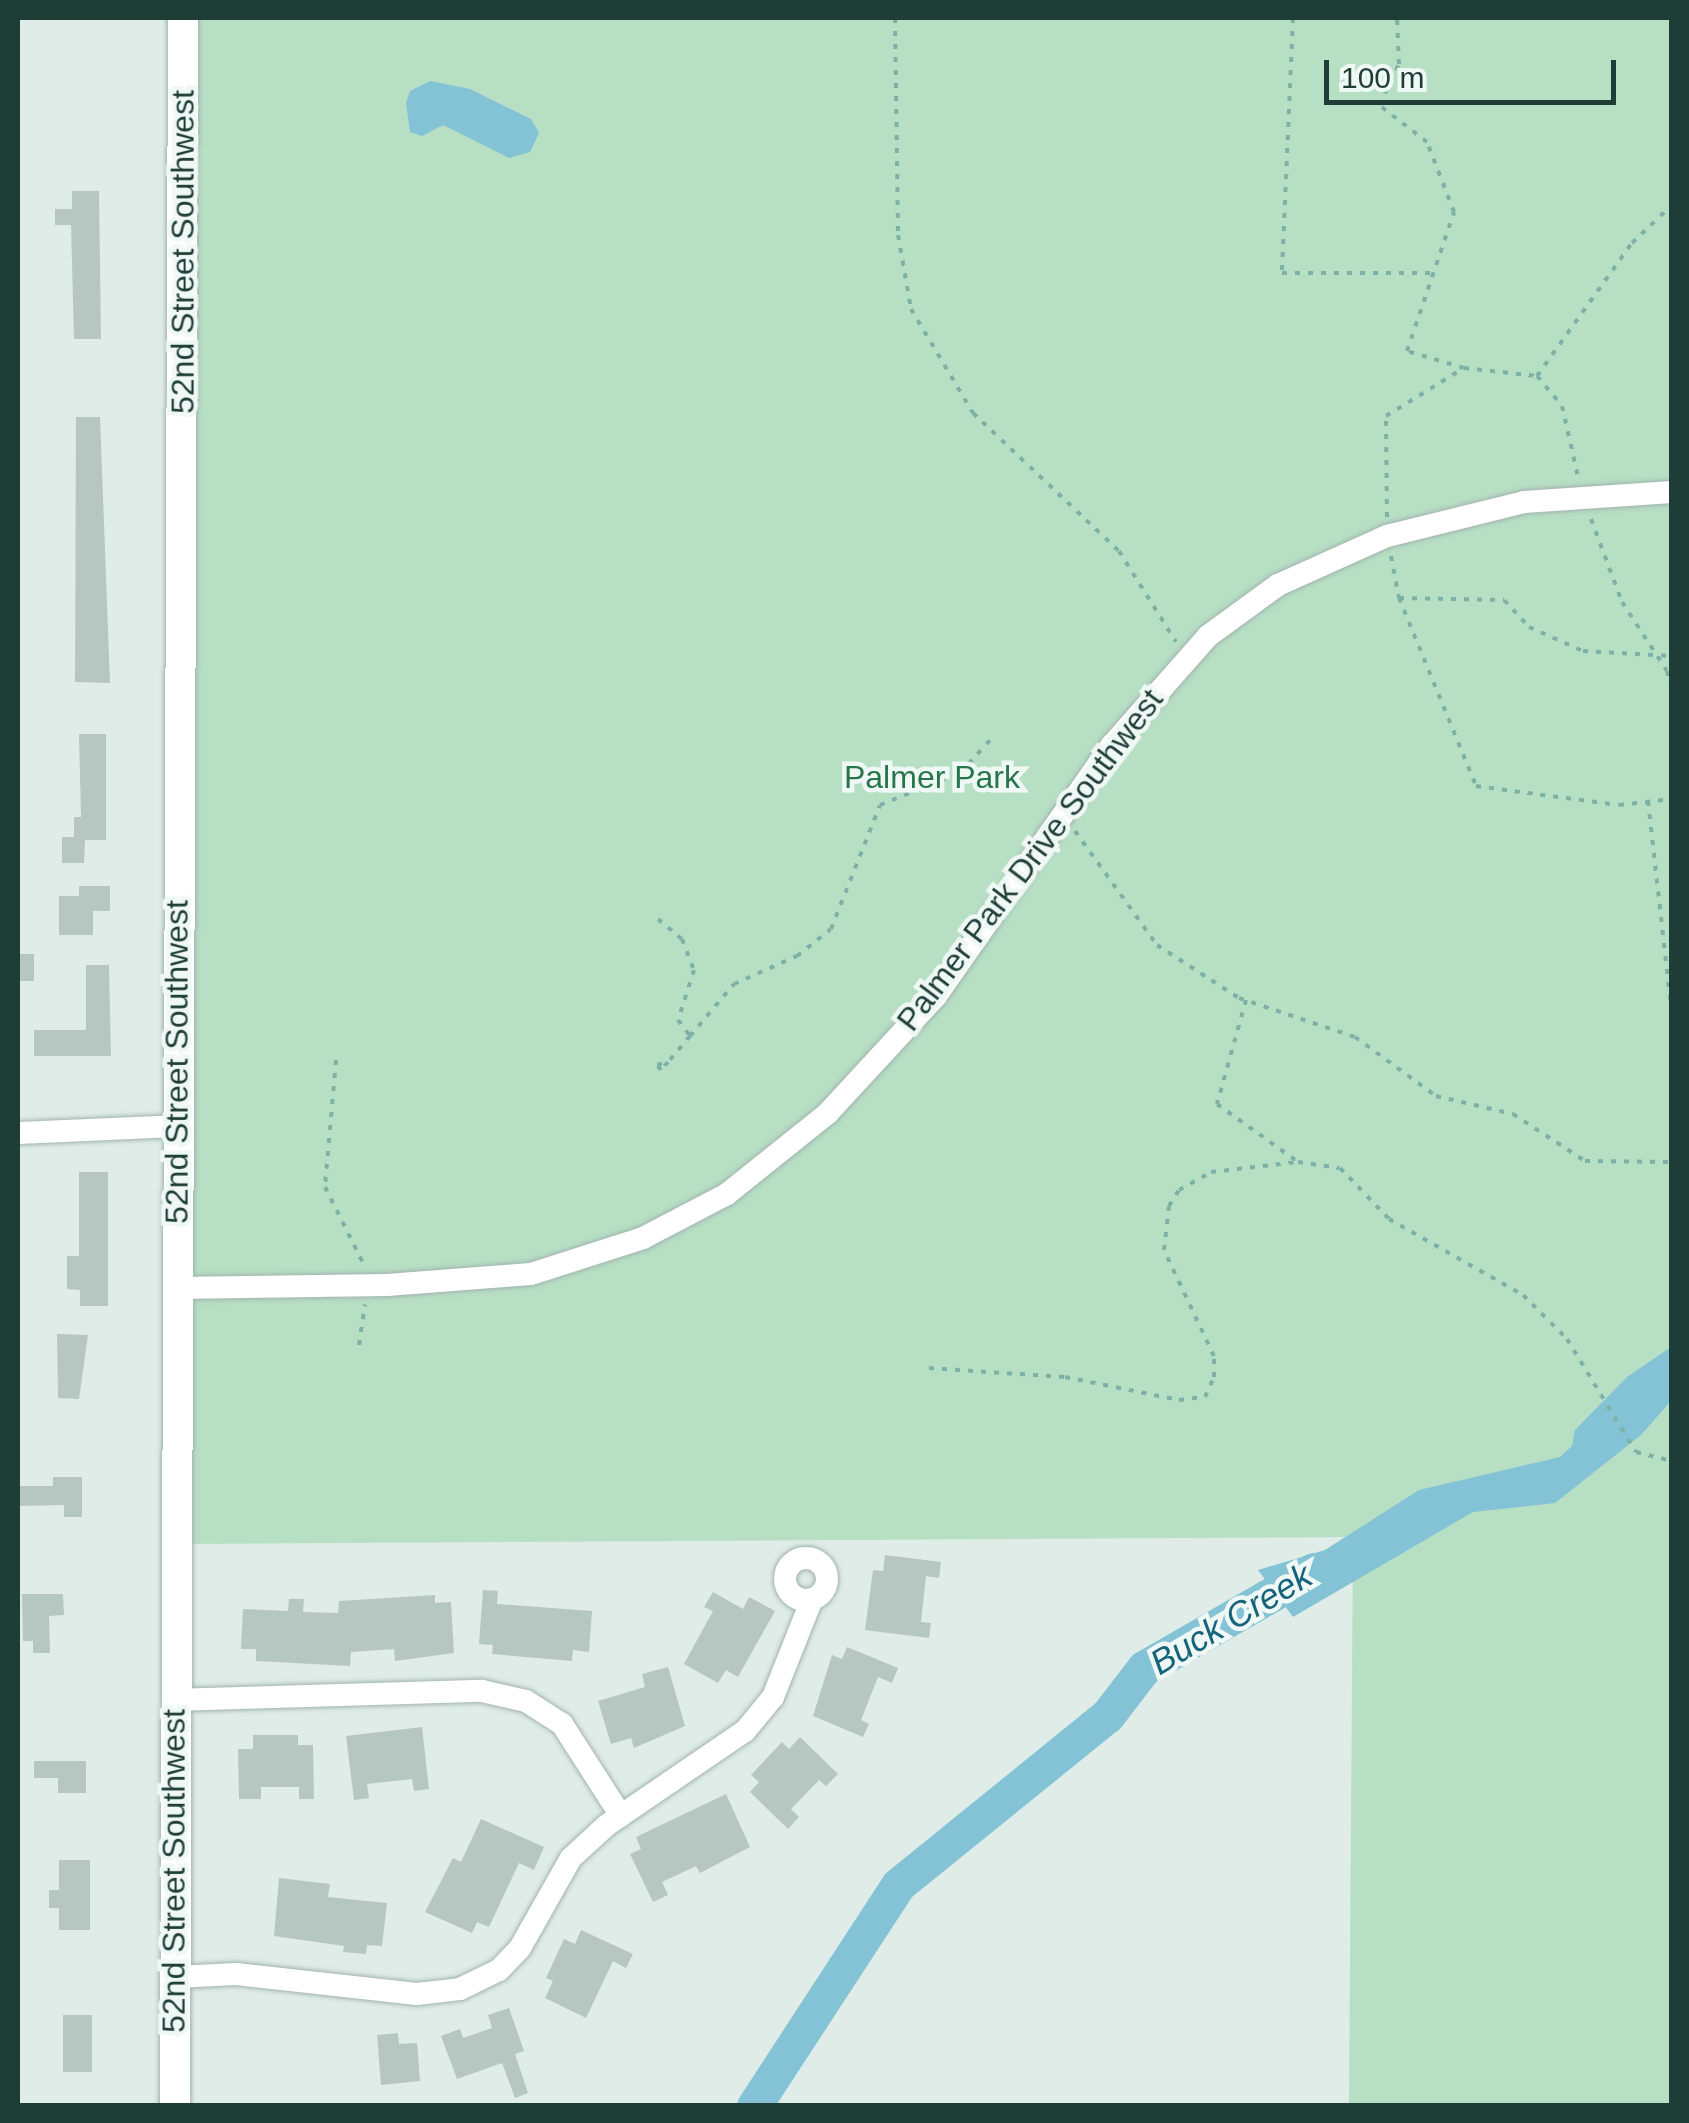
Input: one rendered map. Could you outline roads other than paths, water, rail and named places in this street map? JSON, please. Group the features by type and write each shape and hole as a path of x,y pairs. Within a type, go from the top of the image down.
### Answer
{"street":[{"name":"52nd Street Southwest","path":"174,2106 183,18"},
{"name":"Palmer Park Drive Southwest","path":"175,1288 366,1286 531,1274 643,1238 727,1194 828,1113 936,996 1151,695 1186,658 1278,585 1387,536 1505,506 1583,496 1672,492"},
{"path":"18,1133 176,1126"},
{"path":"176,1977 236,1974 416,1994 460,1989 510,1959 571,1858 621,1816 745,1731 773,1697 812,1598"},
{"path":"174,1700 482,1691 526,1701 562,1724 621,1816"}],"water":[{"path":"430,81 470,89 531,119 539,133 530,152 509,158 443,125 422,136 410,132 406,103 410,91"},
{"path":"1671,1347 1671,1401 1641,1435 1555,1503 1473,1512 1293,1617 1258,1570 1325,1550 1419,1490 1560,1457 1572,1446 1575,1430 1627,1377"}],"waterway":[{"name":"Buck Creek","path":"754,2106 898,1885 1107,1716 1144,1668 1314,1570"}],"park label":[{"name":"Palmer Park","path":"932,777"}]}
